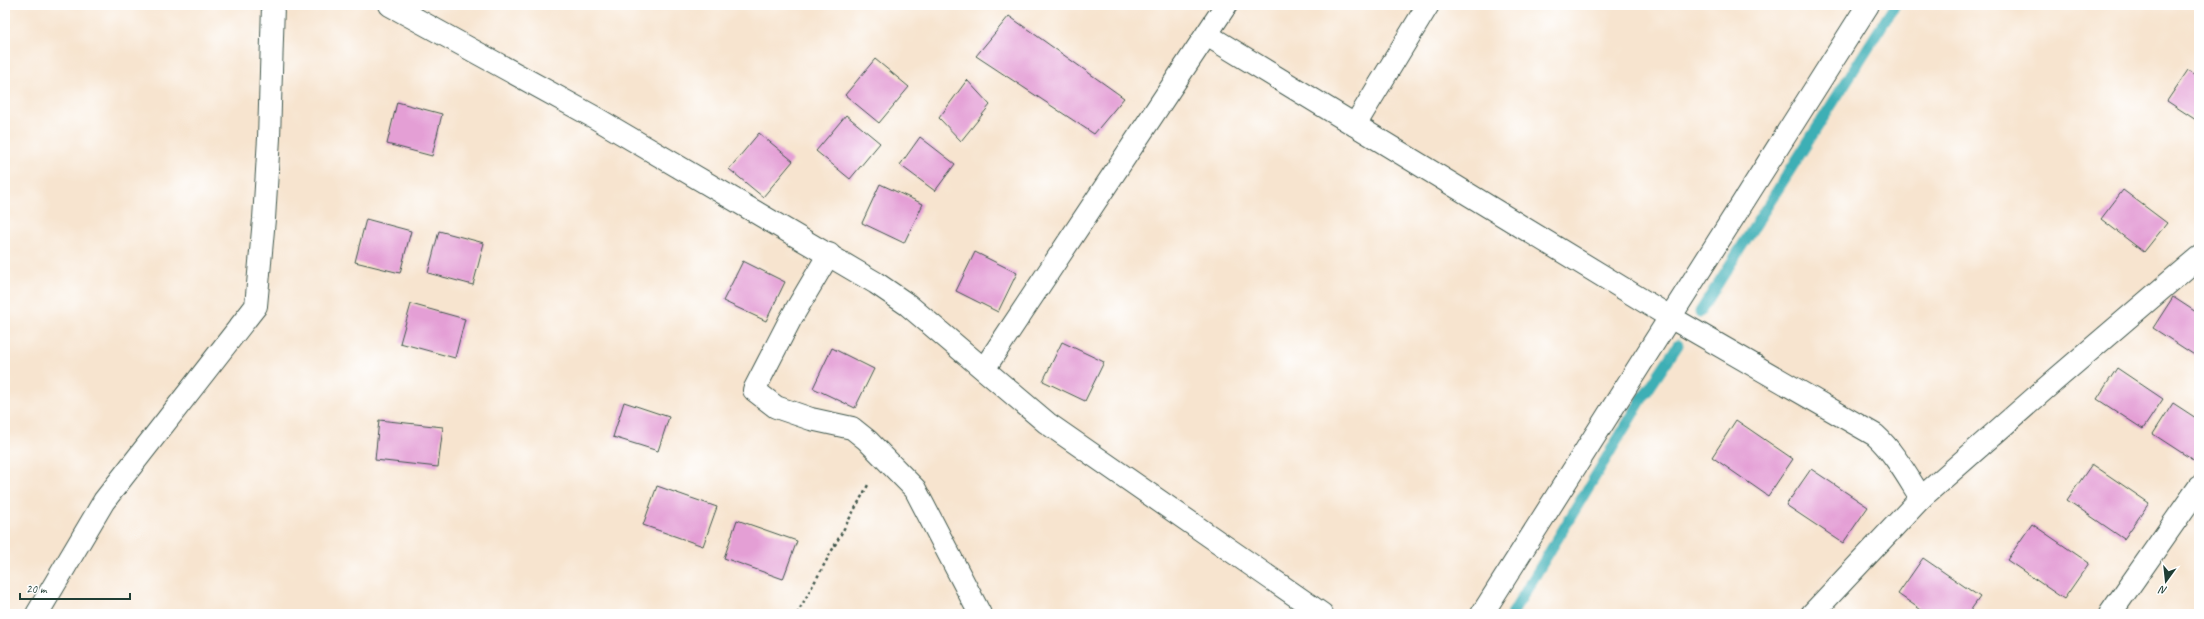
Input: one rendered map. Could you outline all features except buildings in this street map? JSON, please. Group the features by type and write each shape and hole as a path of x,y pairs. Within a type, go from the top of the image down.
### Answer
{"street":[{"path":"37,614 104,501 256,306 266,190 273,5"},
{"path":"390,5 594,118 829,254 908,305 1047,423 1322,614"},
{"path":"984,369 1226,5"},
{"path":"1355,125 1428,5"},
{"path":"1482,614 1868,5"},
{"path":"1207,35 1670,318 1875,435 1895,458 1921,498"},
{"path":"829,254 790,320 754,390 776,407 811,419 852,428 867,440 915,489 980,614"},
{"path":"1812,614 1921,498 2054,381 2199,257"},
{"path":"2110,614 2199,486"}],"path":[{"path":"797,614 869,482 873,461 867,440"}],"waterway":[{"path":"1700,312 1895,5"},
{"path":"1512,614 1642,399 1678,345"}]}
